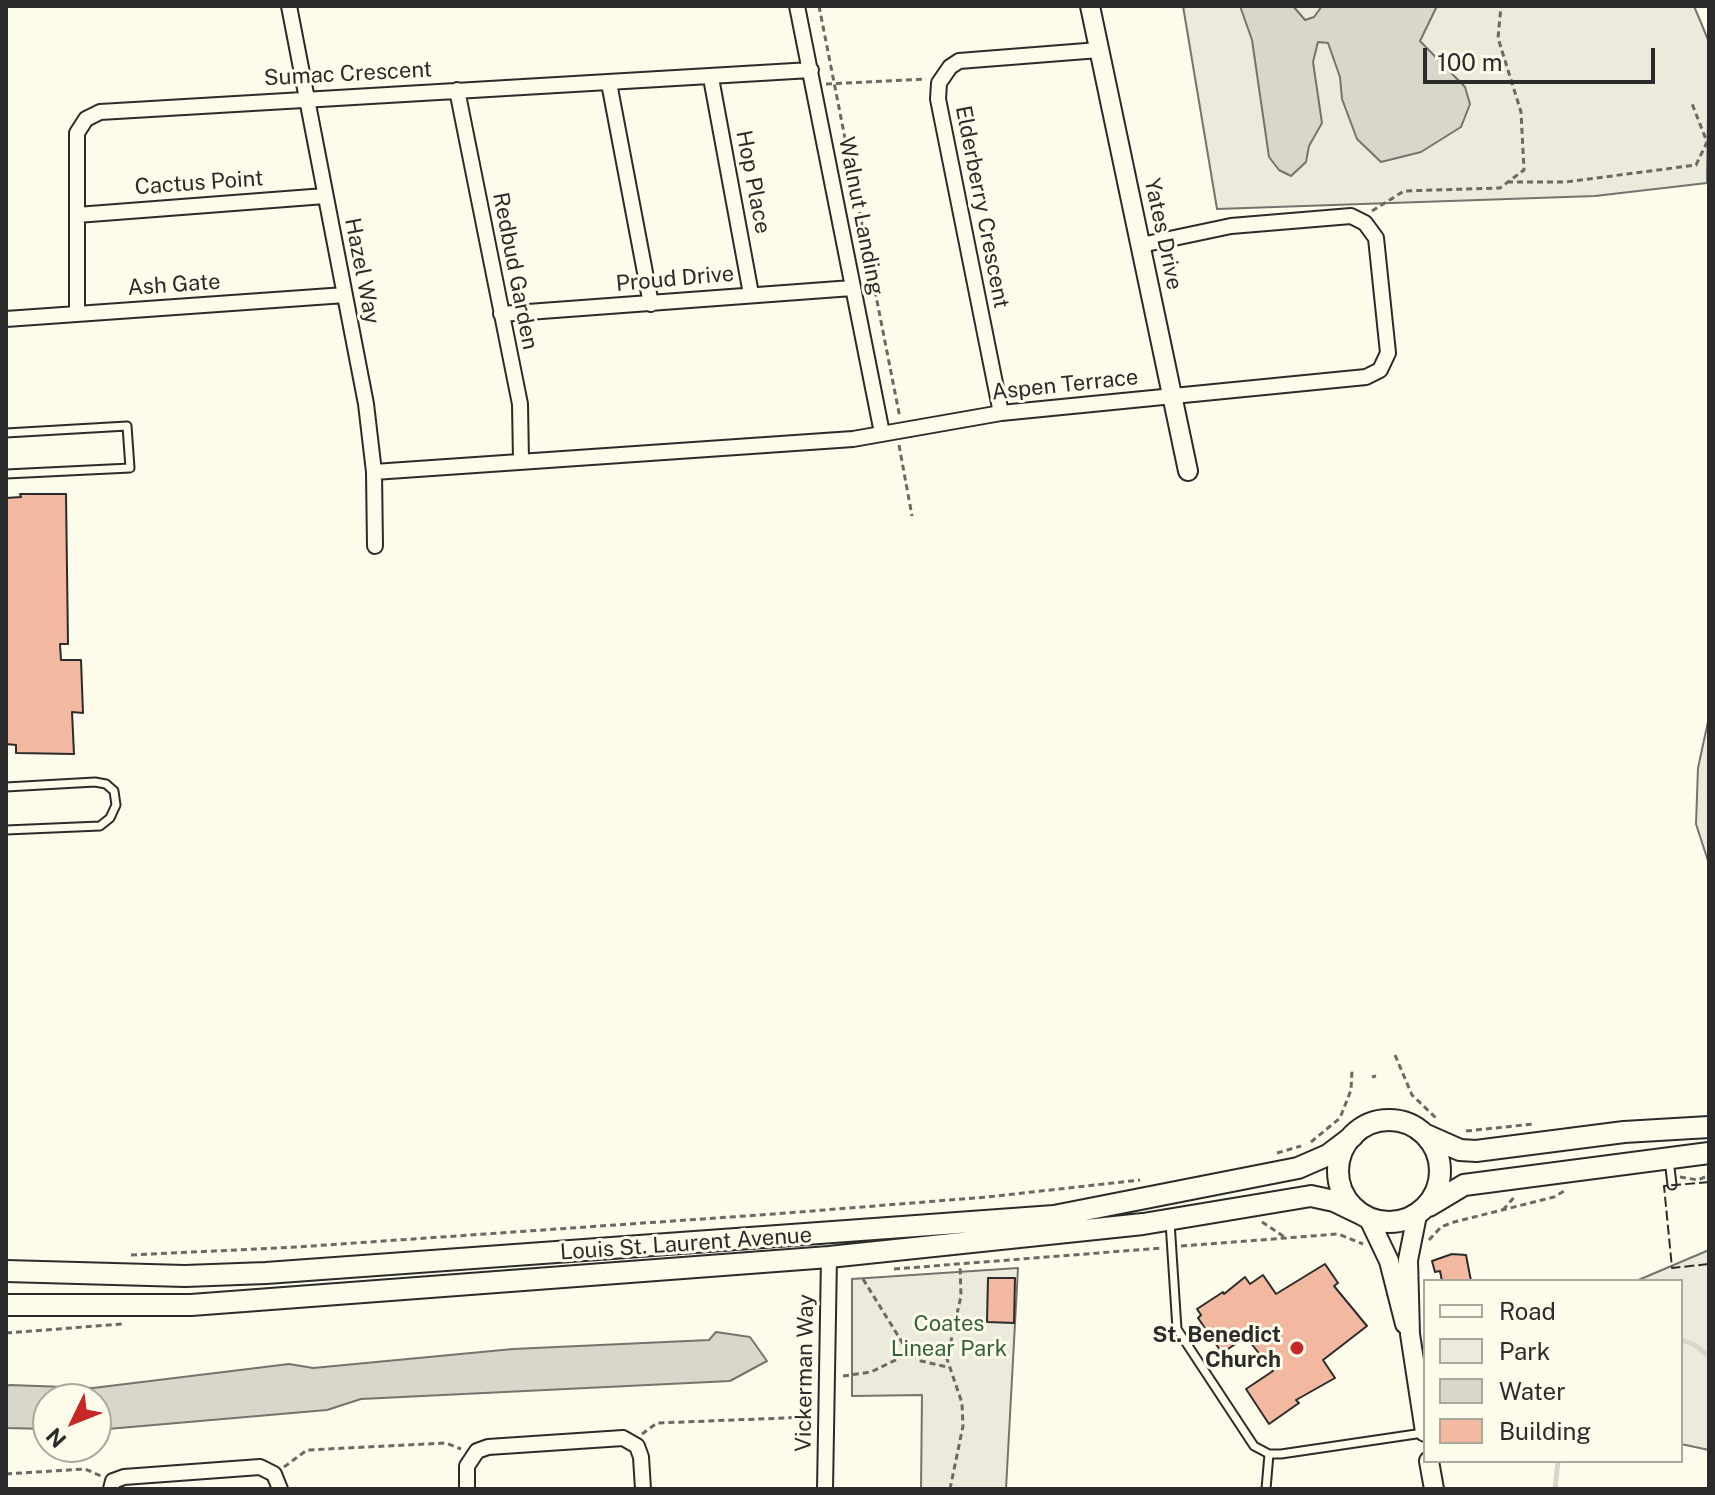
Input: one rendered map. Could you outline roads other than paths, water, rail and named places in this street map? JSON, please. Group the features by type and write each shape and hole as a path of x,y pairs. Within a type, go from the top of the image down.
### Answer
{"main road":[{"path":"1709,1127 1624,1132 1476,1151 1460,1150 1433,1128 1386,1120 1362,1128 1353,1136 1340,1158 1340,1184 1352,1206 1365,1216 1396,1223 1464,1185 1670,1166 1709,1153"},
{"path":"1421,1211 1440,1178 1433,1128"},
{"name":"Louis St. Laurent Avenue","path":"6,1271 170,1276 266,1273 1054,1216 1298,1168 1328,1155 1353,1136"},
{"name":"Louis St. Laurent Avenue","path":"6,1305 191,1305 829,1257 1170,1220 1311,1196 1334,1201 1365,1216"}],"street":[{"name":"Hazel Way","path":"289,6 366,404 374,472 375,546"},
{"name":"Walnut Landing","path":"797,6 882,433"},
{"name":"Yates Drive","path":"1090,6 1188,471"},
{"name":"Elderberry Crescent","path":"1001,413 938,99 939,83 950,67 959,61 1099,50"},
{"name":"Sumac Crescent","path":"77,314 77,133 86,119 100,112 306,97 711,78 811,70"},
{"name":"Hop Place","path":"711,78 751,294"},
{"path":"609,83 651,304"},
{"name":"Redbud Garden","path":"457,90 520,404 521,460"},
{"name":"Cactus Point","path":"77,215 325,196"},
{"name":"Aspen Terrace","path":"374,472 838,440 1001,413 1366,377 1380,370 1388,353 1376,238 1351,216 1231,226 1141,245"},
{"name":"Proud Drive","path":"501,314 852,288"},
{"name":"Ash Gate","path":"6,319 345,295"},
{"path":"1421,1211 1408,1260 1410,1334 1423,1419"},
{"path":"1365,1216 1389,1261 1400,1312 1410,1334"},
{"name":"Vickerman Way","path":"825,1489 829,1257"},
{"path":"467,1489 467,1466 474,1455 488,1447 623,1438 632,1441 641,1457 643,1489"},
{"path":"1429,1463 1434,1489"},
{"path":"112,1485 124,1477 260,1467 274,1474 280,1489"}],"lane":[{"path":"6,433 127,426 130,468 6,474"},
{"path":"6,787 106,784 114,791 116,805 110,818 100,826 6,830"},
{"path":"1670,1166 1672,1185"},
{"path":"1170,1220 1176,1322 1180,1337 1249,1440 1269,1454 1423,1432"},
{"path":"1266,1489 1269,1454"}],"water":[{"path":"1240,6 1293,6 1305,20 1314,17 1322,6 1437,6 1420,41 1465,87 1470,104 1461,127 1421,152 1381,162 1357,139 1342,99 1340,77 1328,43 1318,42 1313,62 1322,123 1309,146 1306,162 1291,176 1279,170 1269,157 1252,40"},
{"path":"716,1332 750,1337 767,1361 730,1381 361,1399 327,1410 112,1429 112,1386 289,1364 313,1368 513,1349 709,1340"},
{"path":"6,1386 32,1386 32,1429 6,1428"}],"waterway":[{"path":"1683,1341 1709,1356"},
{"path":"1555,1489 1558,1463"}],"place":[{"name":"St. Benedict Church","path":"1297,1348"}],"park label":[{"name":"Coates Linear Park","path":"949,1336"}]}
